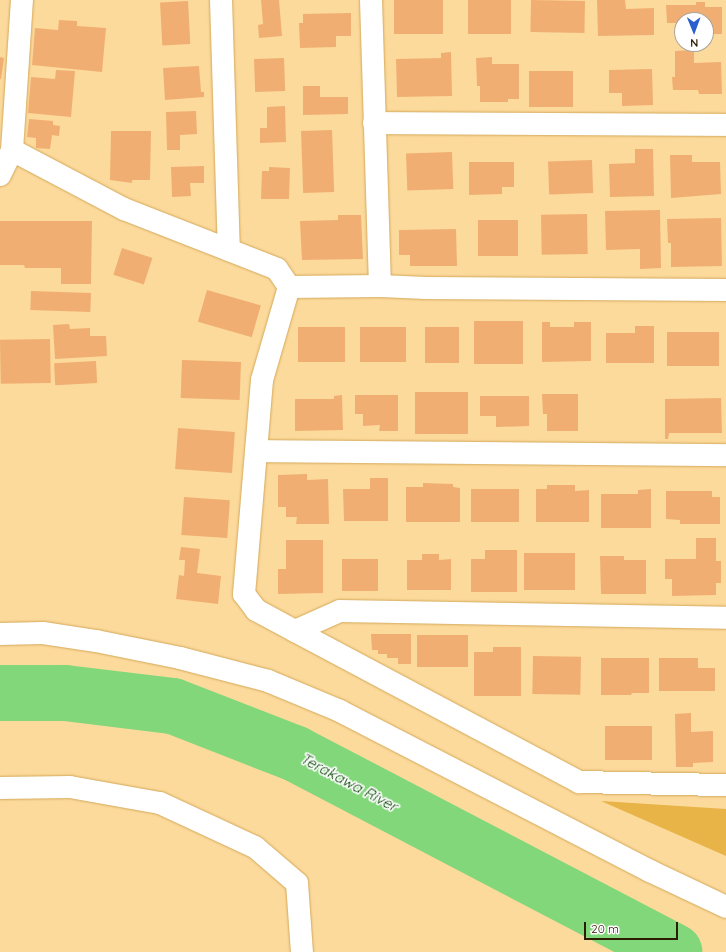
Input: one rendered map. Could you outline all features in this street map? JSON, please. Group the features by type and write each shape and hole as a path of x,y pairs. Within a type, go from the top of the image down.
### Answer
{"street":[{"path":"0,174 12,150 22,0"},
{"path":"221,0 229,250"},
{"path":"371,0 380,286"},
{"path":"374,123 726,125"},
{"path":"12,150 124,210 277,269 289,287 262,380 244,594 256,610 579,782 726,785"},
{"path":"289,287 380,286 426,288 726,290"},
{"path":"256,450 726,455"},
{"path":"295,631 340,611 726,618"},
{"path":"0,634 43,633 96,640 180,658 268,681 340,711 643,868 726,907"},
{"path":"0,788 70,787 160,803 255,847 296,882 302,952"}],"shaded area":[{"path":"601,801 726,809 726,856"}],"building":[{"path":"261,0 279,0 282,36 259,38 258,25 263,24"},
{"path":"394,0 443,0 443,34 394,34"},
{"path":"468,0 511,0 511,34 468,34"},
{"path":"531,0 585,1 584,33 530,32"},
{"path":"597,0 625,0 626,9 654,8 654,35 598,36"},
{"path":"188,1 190,44 162,45 160,2"},
{"path":"696,2 705,2 705,7 722,7 722,34 714,34 714,12 674,12 674,23 667,23 666,5 696,5"},
{"path":"351,13 351,36 336,36 336,47 300,48 299,23 303,23 303,14"},
{"path":"59,20 77,21 77,26 106,28 102,72 32,65 35,28 58,30"},
{"path":"451,52 452,96 397,97 396,59 441,58 441,53"},
{"path":"675,52 694,52 694,63 721,62 722,94 699,94 698,90 673,90 672,77 675,77"},
{"path":"0,57 4,58 1,79 0,79"},
{"path":"492,57 492,64 519,64 519,99 508,99 508,102 480,102 480,86 477,86 476,58"},
{"path":"284,58 285,91 255,92 254,59"},
{"path":"199,66 201,92 204,92 204,97 165,100 163,68"},
{"path":"652,69 653,105 622,106 622,93 609,93 609,70"},
{"path":"56,70 75,71 71,117 28,113 31,77 55,79"},
{"path":"529,71 573,71 573,107 529,107"},
{"path":"303,86 320,86 320,97 348,97 348,114 303,115"},
{"path":"285,106 286,142 260,143 260,128 267,128 267,107"},
{"path":"196,111 197,134 180,135 180,150 167,150 166,112"},
{"path":"29,119 53,121 53,125 60,126 59,136 52,135 50,149 36,148 36,138 27,137"},
{"path":"332,130 334,192 303,193 301,131"},
{"path":"111,131 151,131 150,180 132,180 132,183 110,180"},
{"path":"635,149 653,149 654,196 610,197 609,164 635,163"},
{"path":"452,152 453,189 407,191 406,154"},
{"path":"670,155 692,155 692,162 720,162 721,194 671,198"},
{"path":"592,160 593,193 549,195 548,162"},
{"path":"469,162 514,162 514,187 502,187 502,194 469,195"},
{"path":"204,166 204,183 190,183 191,196 172,197 171,167"},
{"path":"269,167 290,168 289,199 261,199 262,171 269,171"},
{"path":"660,210 661,268 640,269 640,249 606,250 605,211"},
{"path":"587,214 588,254 542,255 541,215"},
{"path":"338,215 361,215 363,259 302,260 300,221 338,220"},
{"path":"721,218 722,266 671,267 671,243 668,243 667,219"},
{"path":"478,220 518,220 518,256 478,256"},
{"path":"0,221 92,221 91,284 61,284 61,268 25,268 24,265 0,265"},
{"path":"456,229 457,266 410,266 410,255 399,255 399,230"},
{"path":"122,248 152,258 144,285 113,275"},
{"path":"207,290 261,305 252,337 198,322"},
{"path":"31,291 91,293 90,312 30,310"},
{"path":"474,321 523,321 523,364 474,364"},
{"path":"542,322 550,322 550,327 574,327 574,322 591,322 591,361 542,362"},
{"path":"69,324 70,329 90,328 90,336 106,336 107,356 55,359 53,325"},
{"path":"635,326 654,326 654,363 606,363 606,333 635,333"},
{"path":"298,327 345,327 345,362 298,362"},
{"path":"360,327 406,327 406,362 360,362"},
{"path":"425,327 459,327 459,363 425,363"},
{"path":"667,332 719,332 719,366 667,366"},
{"path":"50,339 51,383 1,384 0,340"},
{"path":"182,360 241,362 240,400 181,398"},
{"path":"96,361 97,383 55,385 54,363"},
{"path":"415,392 468,392 468,434 415,434"},
{"path":"542,394 578,394 578,431 547,431 547,414 543,414"},
{"path":"342,395 343,430 295,431 295,399 334,399 334,396"},
{"path":"355,395 398,395 398,431 379,431 380,425 363,426 363,414 355,414"},
{"path":"480,396 529,396 529,426 496,427 496,416 480,416"},
{"path":"721,398 722,433 669,433 668,439 665,439 665,399"},
{"path":"178,428 235,432 232,473 175,469"},
{"path":"307,474 307,480 328,479 329,524 296,524 297,517 286,517 286,507 278,507 278,475"},
{"path":"370,478 388,478 388,521 344,521 343,489 370,489"},
{"path":"423,483 453,484 453,487 460,488 460,522 406,522 406,487 423,487"},
{"path":"547,485 575,485 575,491 589,490 589,522 536,522 536,489 547,489"},
{"path":"471,489 519,489 519,522 471,522"},
{"path":"651,489 651,528 601,528 601,494 638,494 638,490"},
{"path":"666,491 712,491 712,497 720,497 720,524 680,524 680,520 666,519"},
{"path":"184,497 230,500 227,538 181,535"},
{"path":"696,538 716,538 716,561 721,561 721,583 716,583 716,595 672,596 672,579 665,579 665,559 696,559"},
{"path":"286,540 323,540 323,593 278,594 278,569 286,569"},
{"path":"181,547 200,549 197,573 221,576 218,604 176,599 179,575 184,576 185,560 179,560"},
{"path":"485,550 517,550 517,592 471,592 471,559 485,559"},
{"path":"524,553 575,553 575,590 524,590"},
{"path":"422,554 439,554 439,560 451,559 451,590 407,590 407,560 422,560"},
{"path":"600,556 624,556 624,560 646,560 646,594 601,594"},
{"path":"342,559 378,559 378,591 342,591"},
{"path":"371,634 411,634 411,664 398,664 398,658 387,658 387,654 378,654 378,650 372,650"},
{"path":"417,635 468,635 468,667 417,667"},
{"path":"493,647 521,647 521,696 474,696 474,652 493,652"},
{"path":"533,656 581,657 580,695 532,694"},
{"path":"601,658 649,658 649,693 632,693 631,695 601,695"},
{"path":"659,658 698,658 698,668 715,668 715,691 659,691"},
{"path":"691,713 691,732 713,731 713,762 693,763 693,767 676,767 675,714"},
{"path":"605,726 652,726 652,760 605,760"}],"waterway":[{"name":"Terakawa River","path":"0,693 65,693 173,706 296,754 674,952"}]}
